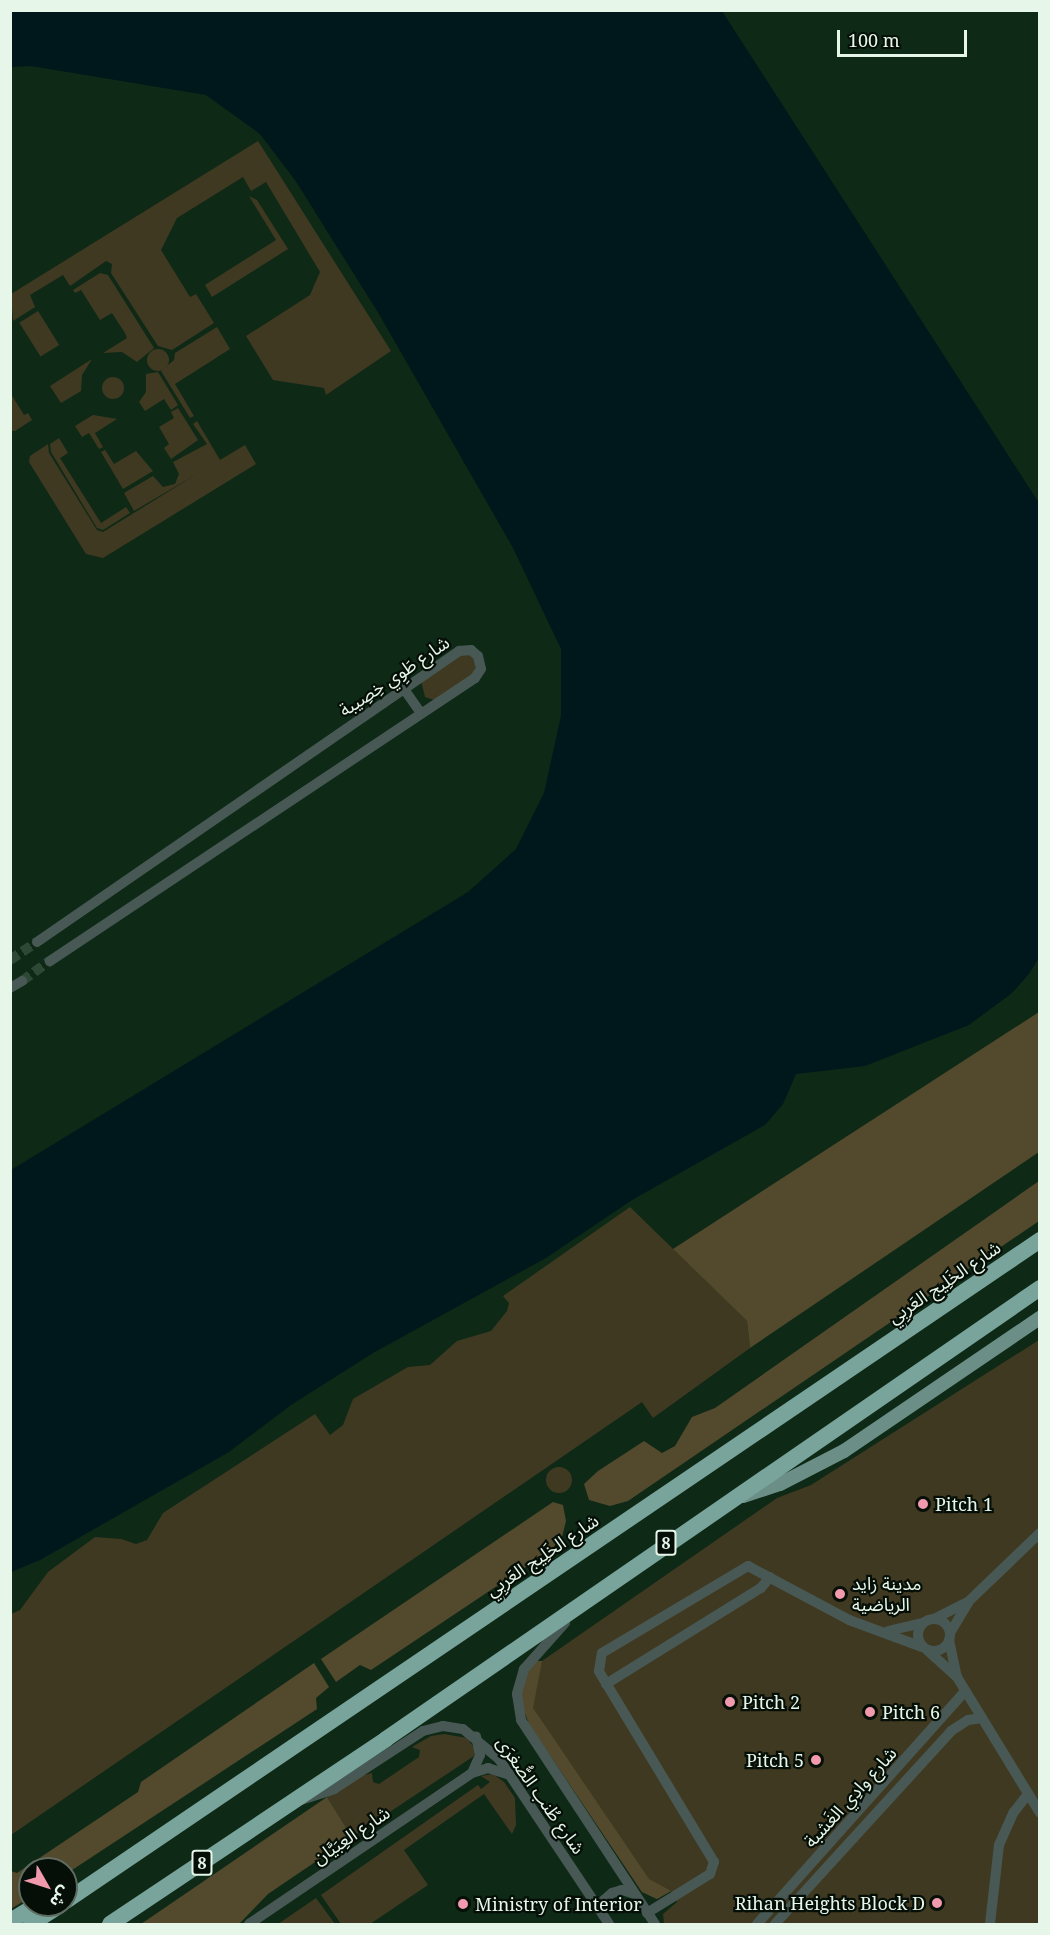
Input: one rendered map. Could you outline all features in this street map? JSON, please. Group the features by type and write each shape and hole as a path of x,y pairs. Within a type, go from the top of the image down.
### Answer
{"highway":[{"name":"شارع الخَلِيج العَربِي","path":"78,1893 1040,1240"},
{"name":"8","path":"110,1924 294,1801 732,1497 1040,1288"},
{"path":"78,1880 106,1864 138,1852"}],"main road":[{"path":"732,1497 769,1489 844,1451 1040,1318"}],"street":[{"name":"شارع طَوِي خِصِيبة","path":"37,942 459,651 471,650 478,656 481,669 475,678 50,962"},
{"path":"404,688 421,713"},
{"path":"10,988 21,981"},
{"path":"1019,1332 1040,1325"},
{"path":"647,1913 710,1874 714,1862 606,1684 598,1668 605,1651 740,1568 752,1567 849,1620 888,1631 925,1648 939,1651 969,1601 1040,1533"},
{"path":"606,1684 761,1588 771,1576"},
{"name":"شارع طُنب الصُّغرَى","path":"593,1595 531,1658 519,1682 518,1707 526,1732 655,1924"},
{"path":"888,1631 929,1621 969,1601"},
{"path":"929,1621 944,1623 949,1636 957,1677"},
{"path":"929,1621 918,1637 925,1648 957,1677 1040,1813"},
{"name":"شارع وادِي الغَشبة","path":"757,1924 965,1691"},
{"name":"شارع وادِي الغَشبة","path":"775,1924 951,1731 962,1723 982,1718"},
{"name":"شارع طُنب الصُّغرَى","path":"294,1801 334,1789 423,1731 450,1726 475,1735 511,1775 606,1920"},
{"path":"472,1773 480,1755 475,1735"},
{"path":"472,1773 488,1768 511,1775"},
{"name":"شارع العِبَيَّان","path":"249,1924 472,1773"},
{"path":"990,1924 999,1845 1014,1812 1028,1794"},
{"path":"606,1920 604,1900 612,1893 622,1890 636,1896"}],"shaded area":[{"path":"258,141 391,351 326,395 324,388 273,380 246,336 310,295 320,272 266,182 251,191 243,177 177,218 161,250 190,297 196,294 214,323 172,350 158,346 111,273 112,264 106,261 70,286 63,275 30,295 35,307 13,321 11,294"},
{"path":"249,196 257,200 288,249 212,297 205,285 276,240"},
{"path":"100,273 108,275 154,348 137,362 122,352 103,353 127,338 125,333 112,313 100,320 81,290 75,293 73,290"},
{"path":"38,311 59,345 41,357 19,323"},
{"path":"217,327 230,349 175,384 194,416 190,418 161,371 174,360 175,353"},
{"path":"158,349 166,352 169,360 166,368 158,371 150,368 147,360 150,352"},
{"path":"92,359 82,375 81,391 61,403 50,386"},
{"path":"158,372 178,405 171,410 164,399 145,411 139,402 146,392 146,374"},
{"path":"113,377 121,380 124,388 121,396 113,399 105,396 102,388 105,380"},
{"path":"11,394 24,415 28,413 32,420 15,431 11,431"},
{"path":"178,408 198,440 171,459 164,448 169,444 159,427 174,418 171,412"},
{"path":"93,415 117,419 95,433 103,447 99,449 89,433 82,437 75,426"},
{"path":"197,421 220,460 245,445 256,464 103,558 86,554 29,462 30,456 48,444 49,453 97,530 103,532 197,474 134,511 124,493 153,476 163,487 175,484 179,474 173,462 207,444 193,424"},
{"path":"59,438 68,453 60,458 101,523 126,507 130,513 103,530 97,528 51,452 50,444"},
{"path":"105,450 114,464 136,451 153,471 123,489 101,452"},
{"path":"458,655 470,655 476,661 475,674 434,700 425,697 421,681"},
{"path":"1039,1012 1039,1152 750,1348 747,1321 673,1249"},
{"path":"1039,1181 1039,1221 628,1501 610,1506 589,1500 584,1484 598,1471 644,1441 662,1453 675,1446 692,1417 715,1408"},
{"path":"630,1207 747,1321 750,1348 653,1418 642,1402 11,1835 11,1614 20,1610 48,1572 95,1537 121,1539 136,1544 147,1540 163,1513 315,1414 330,1435 343,1425 353,1399 408,1367 430,1365 457,1341 491,1331 507,1311 509,1303 503,1296"},
{"name":"مدينة زايد الرياضية","path":"1039,1340 1039,1924 664,1924 663,1914 677,1902 671,1891 657,1899 642,1892 529,1724 534,1661 542,1661 777,1498 811,1485"},
{"path":"559,1467 568,1471 572,1480 568,1489 559,1493 550,1489 546,1480 550,1471"},
{"path":"553,1502 563,1505 566,1521 562,1537 551,1550 371,1670 360,1665 336,1682 321,1659"},
{"path":"534,1661 542,1661 533,1708 649,1879 671,1891 657,1899 642,1892 529,1724 521,1703 523,1681"},
{"path":"314,1663 329,1687 316,1698 317,1709 78,1866 78,1857 41,1857 138,1792 141,1782"},
{"path":"444,1734 467,1738 476,1750 474,1756 352,1837 327,1797 356,1777 372,1773 373,1782 379,1784 419,1757 420,1750 412,1747 431,1736"},
{"path":"493,1774 504,1782 515,1798 516,1825 512,1834 484,1794 404,1850 428,1885 370,1924 341,1924 321,1895 478,1785 481,1789 490,1782 481,1776"},
{"path":"327,1797 352,1837 268,1894 239,1924 141,1924"},
{"path":"11,1871 17,1873 18,1905 11,1909"},
{"path":"316,1898 335,1924 278,1924"}],"water":[{"path":"11,10 722,11 1039,503 1040,943 1038,959 1029,974 1012,993 969,1025 865,1066 796,1074 783,1104 765,1125 632,1200 546,1258 373,1353 291,1405 229,1452 40,1560 11,1572 11,1170 468,892 516,849 544,793 561,716 561,649 513,548 379,314 295,180 260,134 206,95 31,66 11,67"}],"tunnel":[{"path":"10,960 37,942"},
{"path":"22,981 50,961"}],"place":[{"name":"Pitch 1","path":"923,1504"},
{"name":"مدينة زايد الرياضية","path":"840,1594"},
{"name":"Pitch 2","path":"730,1702"},
{"name":"Pitch 6","path":"870,1712"},
{"name":"Pitch 5","path":"816,1760"},
{"name":"Rihan Heights Block D","path":"937,1903"},
{"name":"Ministry of Interior","path":"463,1904"}]}
